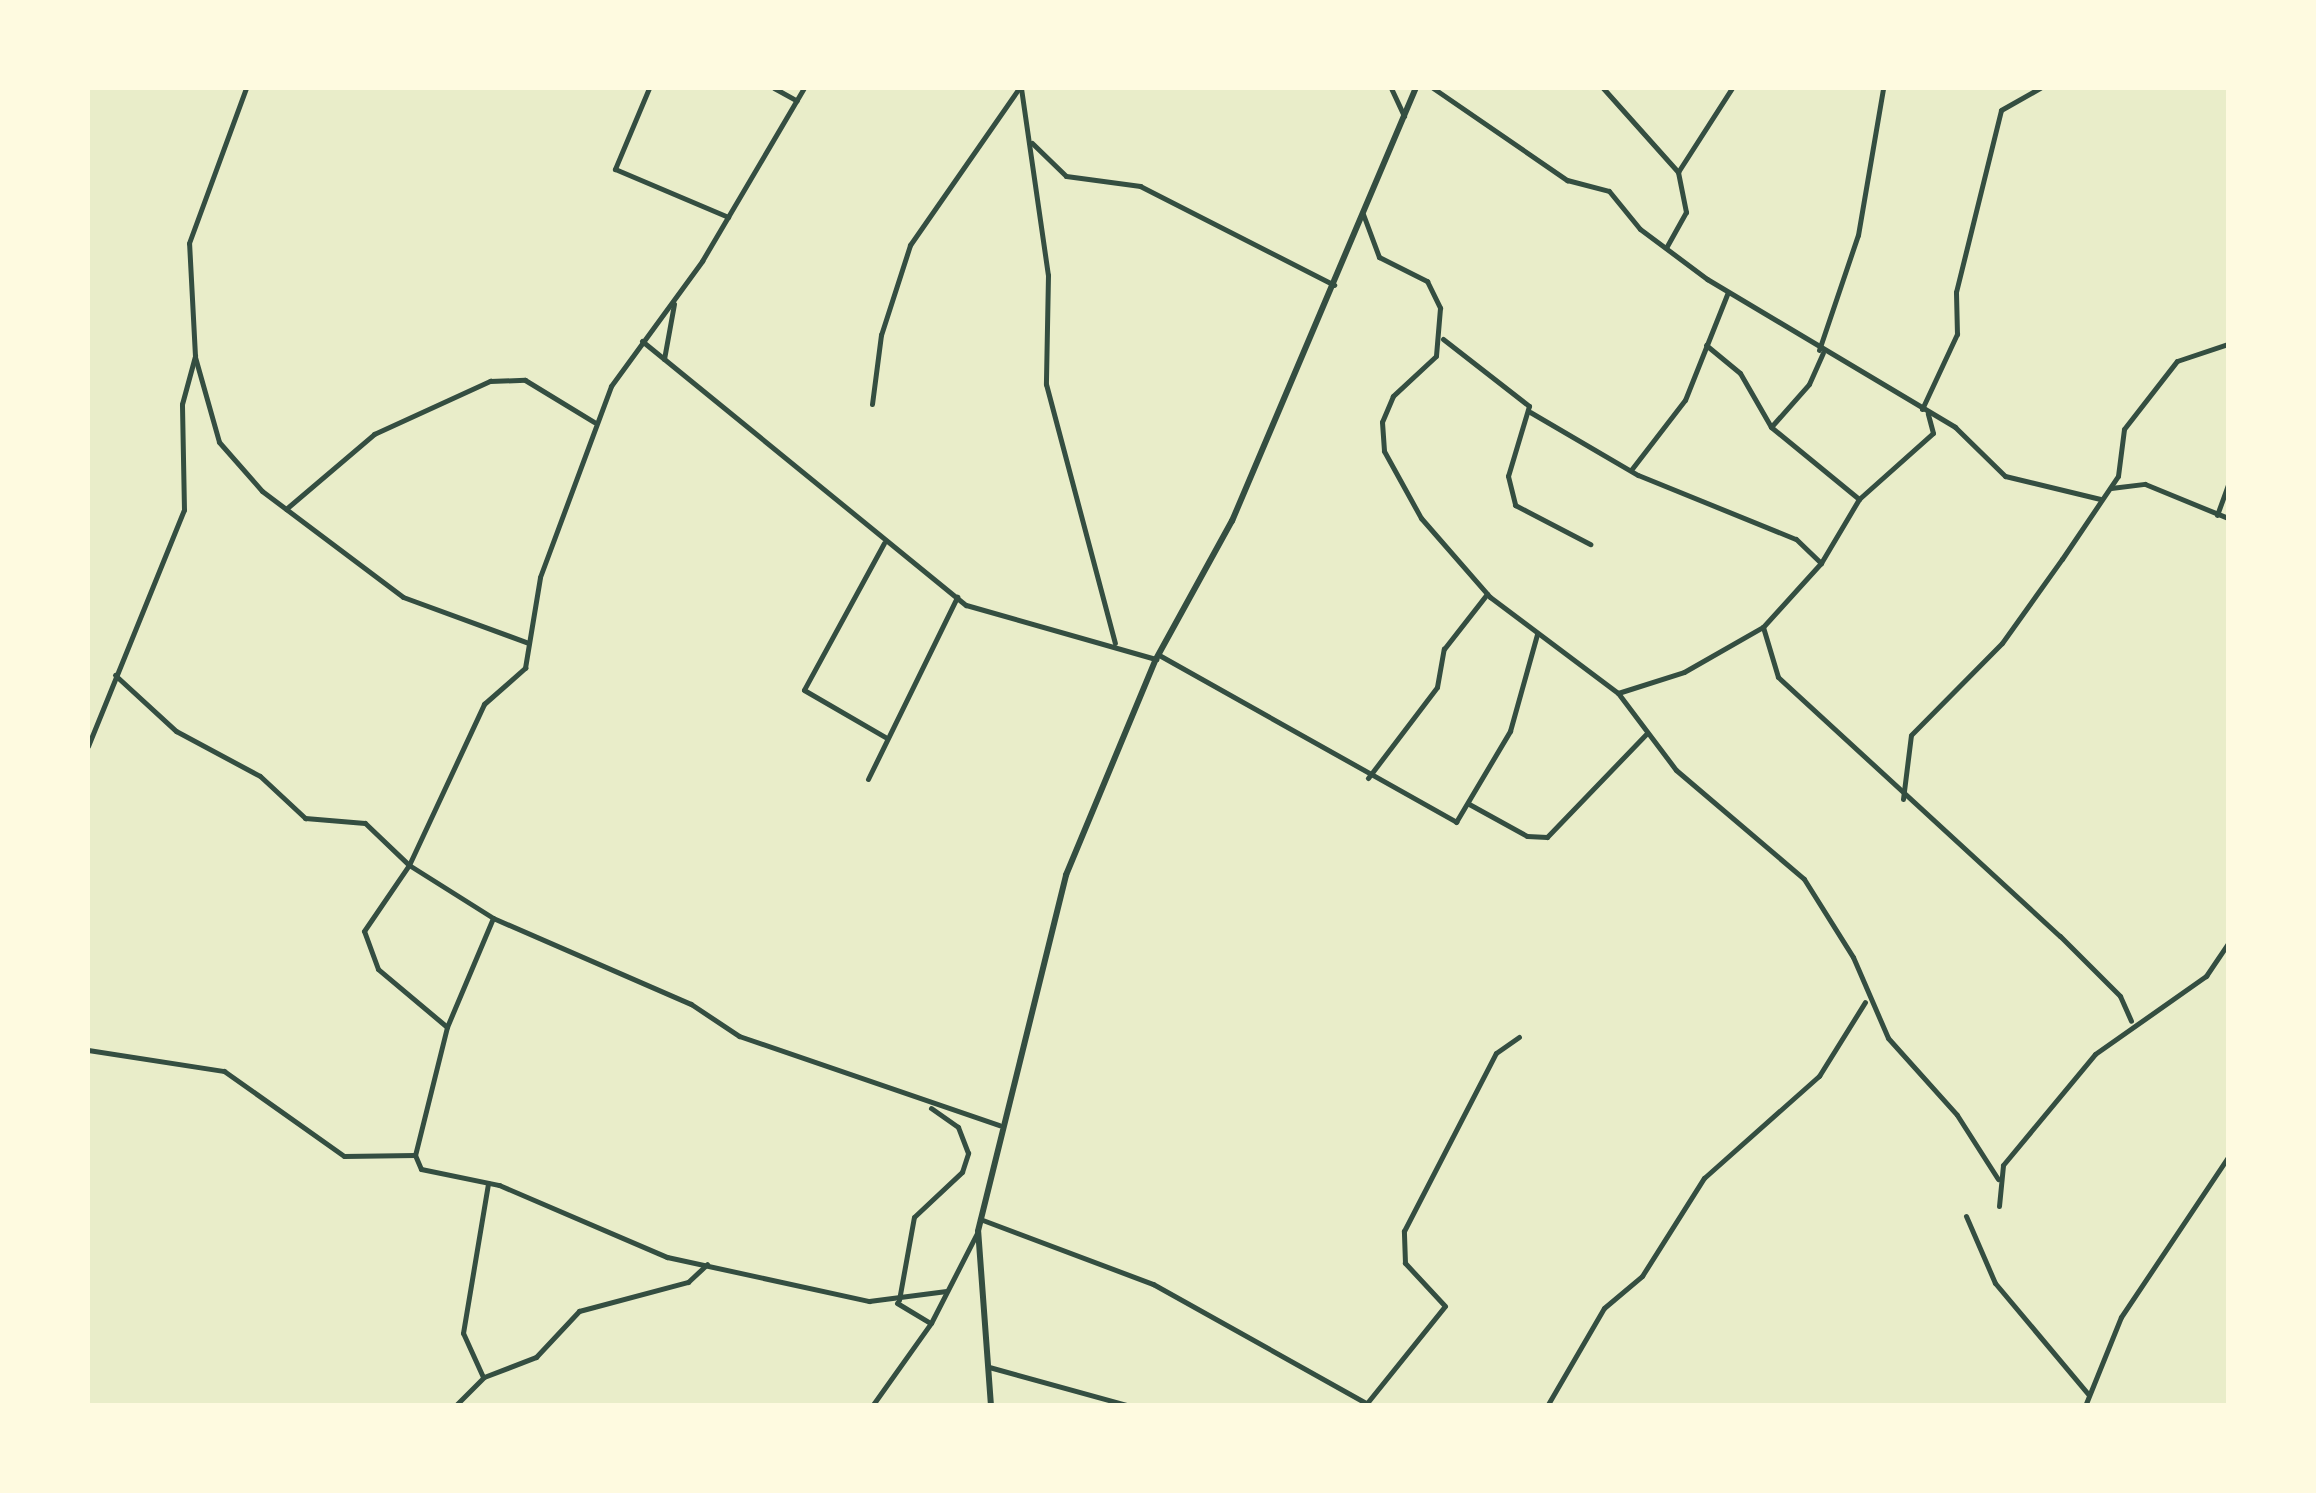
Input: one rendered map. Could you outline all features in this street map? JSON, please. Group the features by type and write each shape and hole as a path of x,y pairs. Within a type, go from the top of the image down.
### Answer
{"street":[{"path":"246,88 189,242 195,356 219,442 286,509 403,598 530,643"},
{"path":"649,88 615,169 728,217"},
{"path":"774,88 797,101"},
{"path":"447,1027 394,988 362,942 408,865 477,715 522,675 540,576 594,422 641,341 674,301 728,217 804,88"},
{"path":"1020,88 1048,275 1046,384 1115,644"},
{"path":"872,404 884,324 910,245 1020,88"},
{"path":"1391,88 1404,116"},
{"path":"991,1406 978,1231 999,1126 1066,875 1158,657 1232,521 1416,88"},
{"path":"1433,88 1567,180 1609,190 1666,248 1821,352 1922,409 2005,476 2100,499"},
{"path":"1603,88 1678,172 1686,212 1666,248"},
{"path":"1678,172 1732,88"},
{"path":"1771,427 1810,384 1821,352 1858,236 1883,88"},
{"path":"1922,409 1957,334 1956,292 2000,110 2040,88"},
{"path":"1030,141 1056,171 1140,186 1334,285"},
{"path":"1362,211 1379,257 1431,286 1442,338 1530,412 1631,470 1768,525 1821,563"},
{"path":"1631,470 1685,400 1728,292"},
{"path":"664,359 674,301"},
{"path":"1442,338 1388,404 1384,451 1430,533 1487,594 1618,693 1648,734 1820,899 1865,1002 1998,1179 1999,1206"},
{"path":"641,341 884,543 957,597 1009,622 1158,657 1452,822 1469,804 1526,692 1537,634"},
{"path":"1904,799 1912,735 2002,643 2111,488 2124,430 2164,374 2228,344"},
{"path":"1706,345 1740,374 1771,427 1859,499"},
{"path":"88,746 184,510 182,404 195,356"},
{"path":"286,509 374,434 490,380 526,380 594,422"},
{"path":"1530,412 1508,494 1536,520 1590,544"},
{"path":"1618,693 1684,672 1763,627 1821,563 1859,499 1933,433 1928,414"},
{"path":"2111,488 2145,484 2228,518"},
{"path":"2216,516 2228,485"},
{"path":"884,543 804,690 885,736"},
{"path":"1368,778 1437,686 1444,649 1487,594"},
{"path":"868,779 885,736 957,597"},
{"path":"1763,627 1778,676 1904,799 2060,936 2120,996 2131,1021"},
{"path":"115,675 176,731 260,776 305,818 366,824 408,865 493,918 691,1004 739,1036 796,1049 929,1106 999,1126"},
{"path":"1469,804 1523,834 1547,837 1648,734"},
{"path":"493,918 447,1027 415,1155 421,1169 488,1183 603,1236 707,1264 897,1301 946,1291"},
{"path":"1998,1179 2131,1021 2206,976 2228,943"},
{"path":"1547,1406 1604,1308 1642,1276 1704,1178 1820,1076 1865,1002"},
{"path":"980,1219 1170,1292 1369,1404 1445,1306 1405,1263 1404,1231 1496,1053 1519,1038"},
{"path":"88,1050 224,1072 344,1156 415,1155"},
{"path":"897,1301 914,1217 962,1172 968,1153 958,1128 929,1106"},
{"path":"2085,1406 2122,1317 2228,1157"},
{"path":"484,1377 463,1333 488,1183"},
{"path":"1966,1216 1995,1283 2088,1394"},
{"path":"872,1406 930,1323 978,1231"},
{"path":"455,1406 484,1377 536,1357 589,1305 688,1282 707,1264"},
{"path":"897,1301 930,1323"},
{"path":"986,1366 1130,1406"}]}
